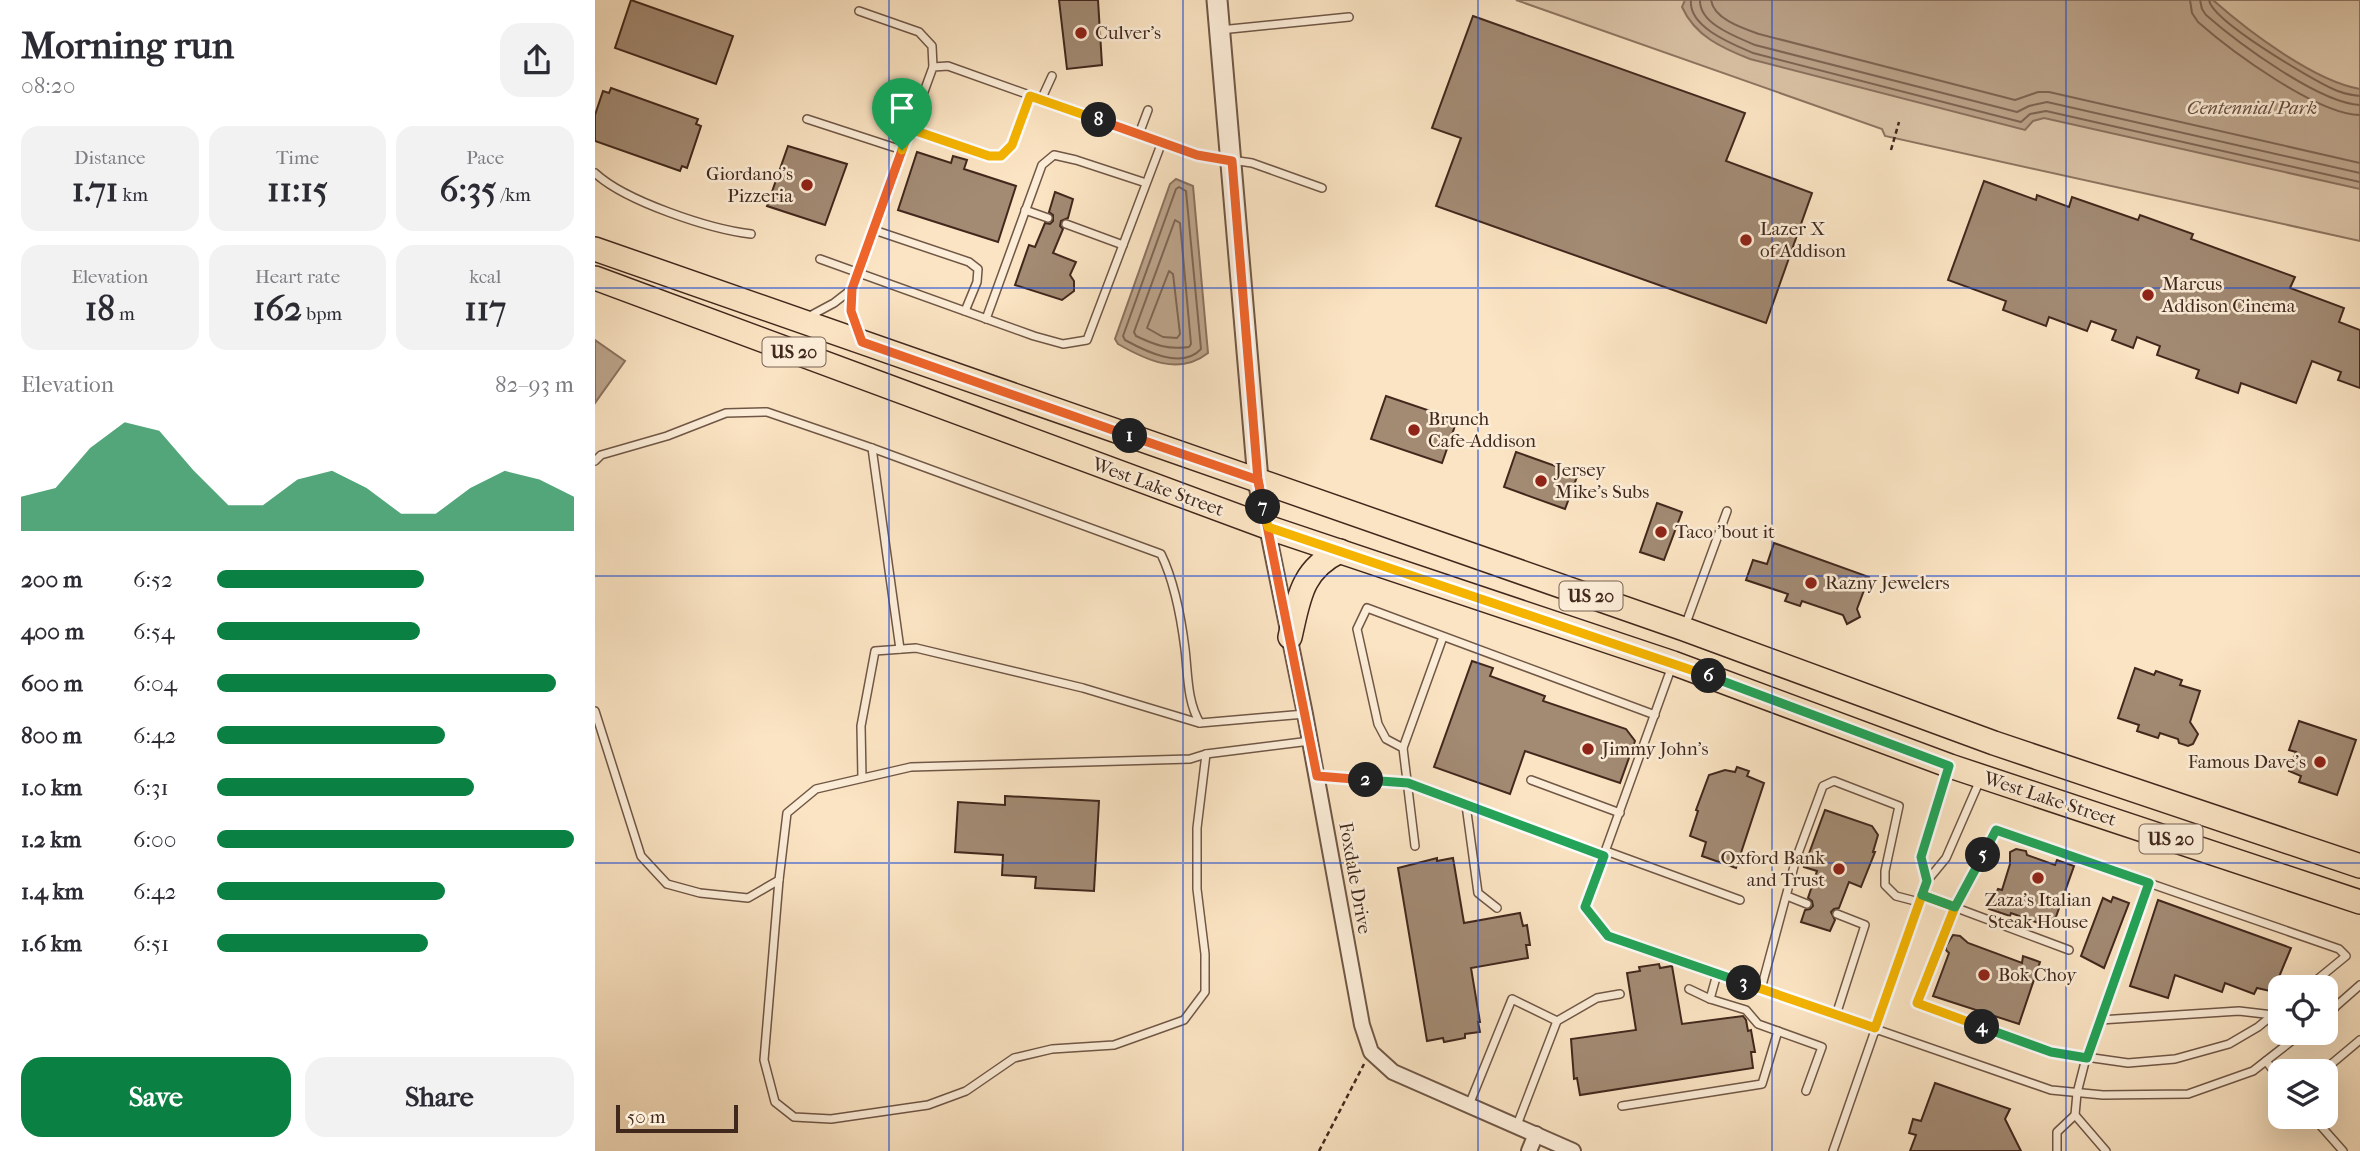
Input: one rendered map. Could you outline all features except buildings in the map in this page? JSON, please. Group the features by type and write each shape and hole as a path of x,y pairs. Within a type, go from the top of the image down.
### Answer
{"main road":[{"name":"West Lake Street","path":"595,248 1684,629 1994,743 2360,866"},
{"name":"West Lake Street","path":"595,278 1268,527 1673,663 1949,766 2360,902"},
{"path":"1290,637 1298,601 1307,579 1325,559 1340,551"}],"street":[{"path":"1217,0 1258,480 1268,527"},
{"name":"Foxdale Drive","path":"1268,527 1362,1025 1371,1052"},
{"path":"1371,1052 1393,1072 1573,1151"},
{"path":"1529,1151 1536,1134"}],"lane":[{"path":"859,11 919,32 932,46 933,67 852,289 851,311 862,342"},
{"path":"1220,30 1349,17"},
{"path":"933,67 948,66 1197,155 1252,163 1322,188"},
{"path":"1041,100 1052,76"},
{"path":"910,129 989,156 1001,156 1012,145 1030,96"},
{"path":"1139,134 1148,110"},
{"path":"807,119 902,150"},
{"path":"820,259 1063,344 1087,340 1162,142"},
{"path":"986,319 1042,164 1054,155 1146,183"},
{"path":"595,173 604,182 645,203 729,231 751,234"},
{"path":"1025,210 1048,218"},
{"path":"1066,224 1123,245"},
{"path":"873,230 969,262 978,269 977,282 965,311"},
{"path":"800,321 834,303 852,289"},
{"path":"595,461 601,455 667,436 726,413 767,412 1161,554 1170,573 1185,646 1193,711 1200,723"},
{"path":"872,448 900,649"},
{"path":"1684,629 1727,511"},
{"path":"1403,748 1386,738 1378,724 1357,629 1367,608 1655,715"},
{"path":"1415,846 1403,748 1443,636"},
{"path":"862,778 861,726 875,651 916,648 1083,688 1200,723 1305,713"},
{"path":"1673,663 1585,907 1608,936 2051,1090 2103,1095 2187,1094 2253,1071 2286,1045"},
{"path":"595,711 641,856 667,884 700,893 748,898 779,880"},
{"path":"1206,754 1197,828 1197,889 1205,954 1205,992 1184,1020 1114,1045 1052,1049 1014,1058 966,1091 927,1105 831,1119 794,1117 775,1102 764,1060 786,813 816,789 911,766 1190,760 1206,754 1310,741"},
{"path":"1927,881 1921,857 1949,766"},
{"path":"1317,776 1408,783 1740,900"},
{"path":"1833,1151 1927,881 1946,858 1982,776"},
{"path":"1531,780 1620,813"},
{"path":"1761,989 1796,859 1823,786 1834,781 1899,806 1885,871 1885,885 1896,896 1955,907 2069,950"},
{"path":"1467,805 1478,893 1497,908"},
{"path":"2268,1019 2229,1044 2175,1059 2128,1063 2051,1052 1917,1003 1955,907 1996,830 2339,949 2346,956 2327,975"},
{"path":"2057,1151 2057,1132 2075,1115 2077,1093 2087,1058 2149,883"},
{"path":"1787,896 1807,904"},
{"path":"1836,1015 1865,925 1837,914"},
{"path":"1710,999 1717,974"},
{"path":"2338,1005 2360,985"},
{"path":"1689,989 1745,1010 1758,1024 1822,1047 1806,1091"},
{"path":"1517,1125 1557,1021 1597,998 1621,994"},
{"path":"1469,1105 1512,999 1557,1021"},
{"path":"2100,1020 2239,1011 2268,1014"},
{"path":"1622,1106 1762,1084 1778,1031"},
{"path":"2337,1059 2360,1040"},
{"path":"2075,1115 2106,1151"},
{"path":"2324,1129 2343,1151"}],"path":[{"path":"1891,150 1899,122"},
{"path":"1319,1151 1371,1052"}],"green space":[{"name":"Centennial Park","path":"1516,0 2360,0 2360,241 1885,136 1882,129"}],"water":[{"name":"Centennial Park","path":"1685,0 2213,0 2282,53 2323,76 2360,89 2360,189 2044,118 2033,121 2025,130 1750,59 1710,40 1694,26 1682,7"},
{"path":"1176,179 1193,186 1208,353 1186,364 1151,360 1118,344 1115,339 1170,184"},
{"path":"595,340 625,361 595,403"}],"place":[{"name":"Culver's","path":"1081,33"},
{"name":"Giordano's Pizzeria","path":"807,185"},
{"name":"Lazer X of Addison","path":"1746,240"},
{"name":"Marcus Addison Cinema","path":"2148,295"},
{"name":"Brunch Cafe-Addison","path":"1414,430"},
{"name":"Jersey Mike's Subs","path":"1541,481"},
{"name":"Taco 'bout it","path":"1661,532"},
{"name":"Razny Jewelers","path":"1811,583"},
{"name":"Jimmy John's","path":"1588,749"},
{"name":"Famous Dave's","path":"2320,762"},
{"name":"Oxford Bank and Trust","path":"1839,869"},
{"name":"Zaza's Italian Steak House","path":"2038,878"},
{"name":"Bok Choy","path":"1984,975"}],"route":[{"path":"902,150 852,289 851,311 862,342 1258,480 1317,776 1408,783 1604,856 1585,907 1608,936 1875,1028 1922,895 1955,907 1917,1003 2051,1052 2087,1058 2149,883 1996,830 1955,907 1934,900 1922,895 1927,881 1921,857 1949,766 1673,663 1268,527 1258,480 1232,161 1197,155 1030,96 1012,145 1001,156 989,156 910,129 902,150"}]}
